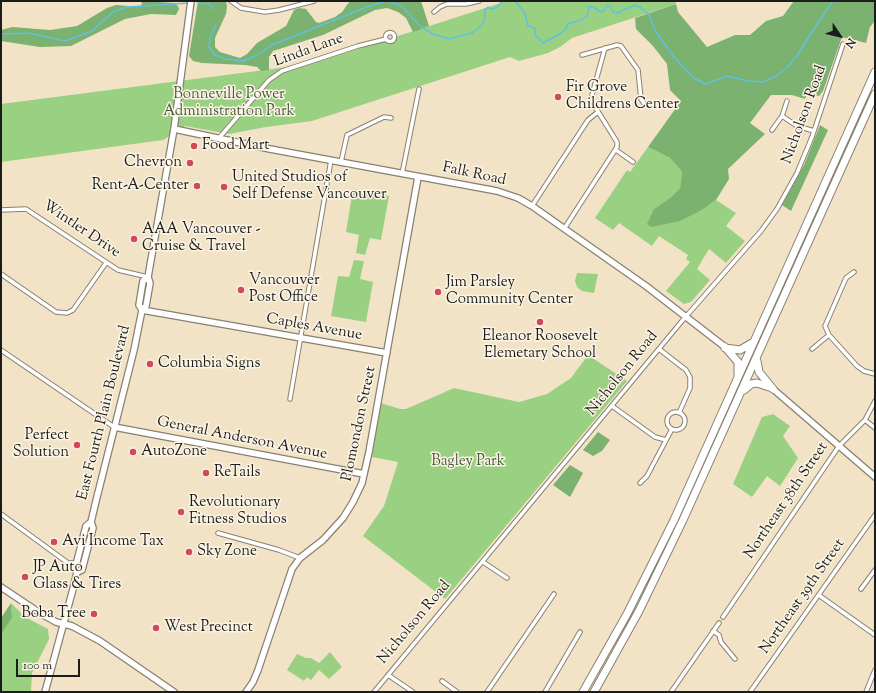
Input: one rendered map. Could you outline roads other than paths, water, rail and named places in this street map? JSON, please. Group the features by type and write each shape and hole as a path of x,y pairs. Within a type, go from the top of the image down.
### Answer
{"highway":[{"path":"583,692 627,614 660,550 875,74"},
{"path":"594,692 639,611 669,552 875,94"},
{"path":"725,347 740,350 746,348 754,341"},
{"path":"725,347 738,362 737,381"},
{"path":"758,356 757,366 759,372 773,389"},
{"path":"742,391 751,384 757,383 773,389"}],"street":[{"name":"East Fourth Plain Boulevard","path":"77,572 82,570 93,528 91,522 134,350 142,310 146,306 150,283 148,277 174,129 191,1"},
{"path":"230,1 241,8 265,12 312,2"},
{"path":"306,1 312,2"},
{"path":"434,12 447,4 466,4 479,1"},
{"name":"Linda Lane","path":"219,138 269,80 278,73 358,46 371,44 386,39"},
{"name":"Nicholson Road","path":"374,692 686,316 761,231 777,208 797,173 814,131 843,44"},
{"path":"582,55 617,45 622,47 638,70 642,99 645,105"},
{"path":"564,229 616,150 617,142 592,102 592,95 605,48"},
{"path":"402,174 419,90"},
{"path":"772,130 782,116 787,101"},
{"path":"532,206 588,120 598,112"},
{"path":"782,116 797,126 814,131"},
{"path":"342,162 344,145 349,134 384,118 392,118"},
{"name":"Falk Road","path":"174,129 402,174 503,192 532,206 686,316 725,347"},
{"path":"616,150 633,162"},
{"path":"290,399 331,160"},
{"name":"Plomondon Street","path":"246,692 253,682 258,670 286,582 292,569 300,558 323,540 343,518 359,491 364,474 387,352 418,176"},
{"name":"Wintler Drive","path":"1,210 19,208 33,212 106,262 126,273 148,277"},
{"path":"1,274 56,312 67,313 73,310 106,262"},
{"path":"854,272 846,278 825,326 829,335 857,366 864,371 875,374"},
{"name":"Caples Avenue","path":"142,310 387,352"},
{"path":"812,349 829,335"},
{"path":"659,349 688,373 690,388 679,413"},
{"path":"1,350 114,427"},
{"path":"773,389 875,477"},
{"name":"Northeast 38th Street","path":"723,617 839,446 864,420 875,401"},
{"path":"612,406 655,437 666,440"},
{"path":"674,413 679,413 684,418 684,426 678,430 672,429 667,423 668,417 674,413"},
{"path":"864,420 875,428"},
{"name":"General Anderson Avenue","path":"114,427 364,474"},
{"path":"640,483 647,476 672,429"},
{"path":"1,514 68,563 77,563"},
{"name":"Northeast 39th Street","path":"750,692 820,596 875,515"},
{"name":"East Fourth Plain Boulevard","path":"45,692 77,572 75,569 86,526 91,522"},
{"path":"218,533 279,550 300,558"},
{"path":"483,562 507,578"},
{"path":"861,589 875,570"},
{"path":"1,587 40,614 55,622 72,626 100,641 174,692"},
{"path":"487,692 554,594"},
{"path":"820,596 875,635"},
{"path":"678,692 672,690 719,623"},
{"path":"713,631 719,636 721,642 735,659"},
{"path":"545,692 580,632"},
{"path":"866,692 868,683 875,670"},
{"path":"388,675 413,692"},
{"path":"442,681 457,692"}],"waterway":[{"path":"216,25 210,37 209,47 215,55 225,59 244,61 259,54 272,45 367,7 386,1"},
{"path":"387,1 402,6 420,26 433,34 449,39 472,33 481,26 485,19 485,10 488,7 491,9 496,8 503,1"},
{"path":"515,1 525,13 528,26 535,28 535,35 543,43 561,33 566,29 567,24 581,20 587,16 589,6 601,12 604,11 607,5 610,6 613,12 617,13 635,5 640,7 649,15 656,32 673,56 694,78 706,84 727,76 748,81 764,82 778,75 788,67 797,56 833,1"},
{"path":"1,34 29,33 65,41 92,31 114,11 128,7 189,3"},
{"path":"198,3 209,4 214,9"}],"place":[{"name":"Fir Grove Childrens Center","path":"558,97"},
{"name":"Food Mart","path":"194,146"},
{"name":"Chevron","path":"190,163"},
{"name":"Rent-A-Center","path":"197,186"},
{"name":"United Studios of Self Defense Vancouver","path":"224,187"},
{"name":"AAA Vancouver - Cruise & Travel","path":"134,239"},
{"name":"Vancouver Post Office","path":"241,290"},
{"name":"Jim Parsley Community Center","path":"438,292"},
{"name":"Eleanor Roosevelt Elemetary School","path":"540,322"},
{"name":"Columbia Signs","path":"150,364"},
{"name":"Perfect Solution","path":"77,445"},
{"name":"AutoZone","path":"133,452"},
{"name":"ReTails","path":"206,473"},
{"name":"Revolutionary Fitness Studios","path":"181,512"},
{"name":"Avi Income Tax","path":"54,542"},
{"name":"Sky Zone","path":"189,552"},
{"name":"JP Auto Glass & Tires","path":"25,577"},
{"name":"Boba Tree","path":"94,614"},
{"name":"West Precinct","path":"156,628"}],"park label":[{"name":"Bonneville Power Administration Park","path":"229,104"},
{"name":"Bagley Park","path":"468,462"}]}
